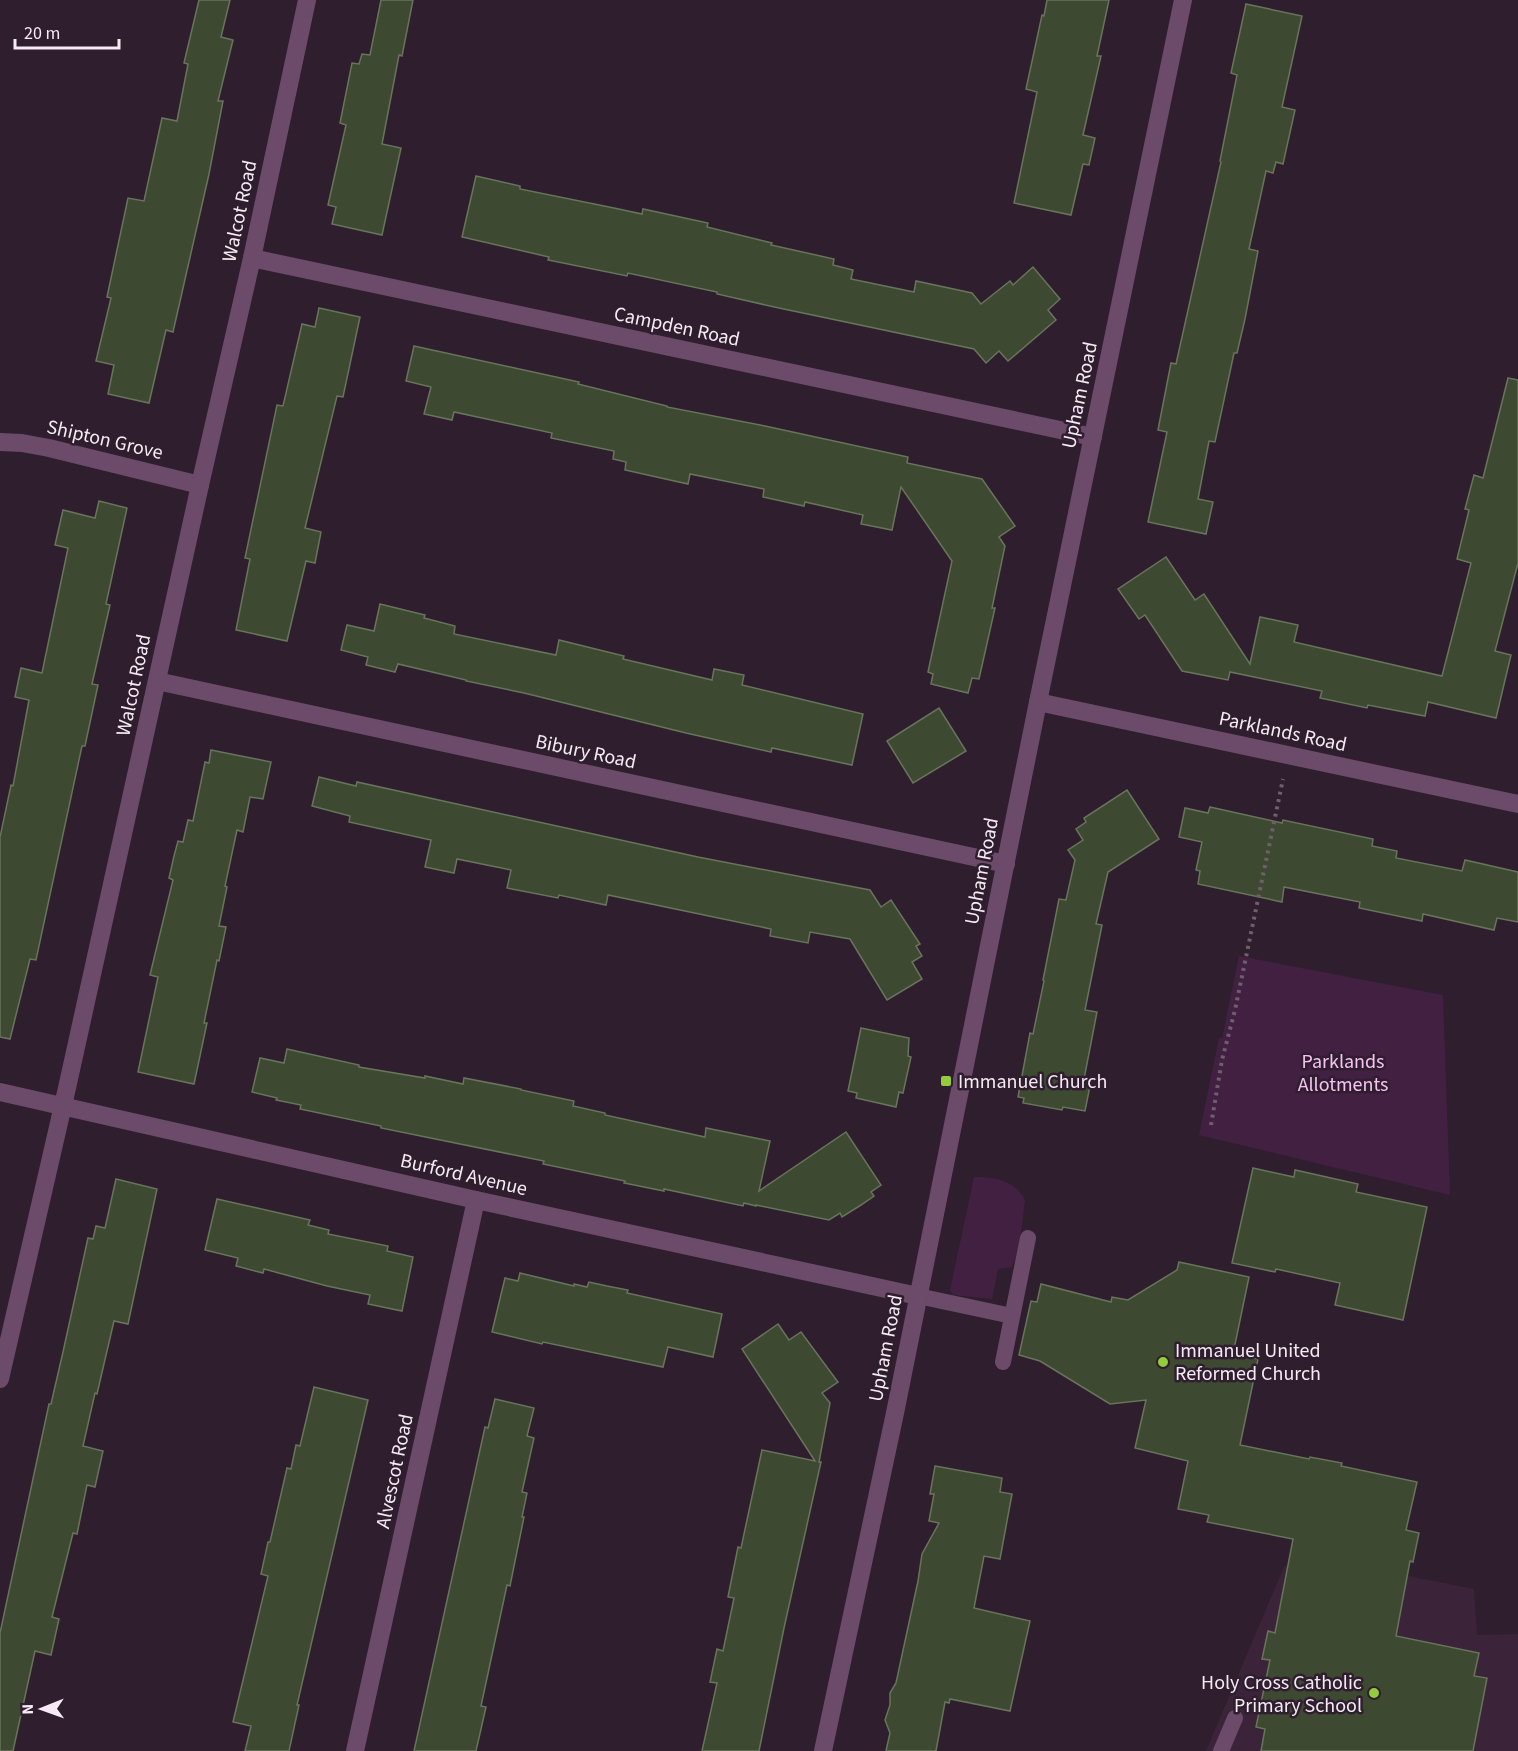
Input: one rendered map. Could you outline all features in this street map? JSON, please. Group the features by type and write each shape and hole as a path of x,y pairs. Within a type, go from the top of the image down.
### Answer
{"street":[{"name":"Walcot Road","path":"0,1379 252,258 307,0"},
{"name":"Upham Road","path":"823,1751 895,1413 1182,0"},
{"name":"Campden Road","path":"252,258 1093,437"},
{"name":"Shipton Grove","path":"0,442 49,448 200,485"},
{"name":"Bibury Road","path":"157,681 1006,864"},
{"name":"Parklands Road","path":"1038,702 1288,754 1517,798"},
{"name":"Burford Avenue","path":"0,1092 476,1200 918,1296"},
{"name":"Alvescot Road","path":"354,1751 476,1200"}],"lane":[{"path":"1003,1362 1028,1238"},
{"path":"918,1296 1012,1316"},
{"path":"1221,1751 1235,1718"}],"path":[{"path":"1210,1125 1288,754"}],"shaded area":[{"name":"Holy Cross Catholic Primary School","path":"1305,1556 1474,1589 1477,1635 1518,1634 1518,1751 1206,1751 1284,1567"}],"green space":[{"name":"Parklands Allotments","path":"1239,956 1443,995 1450,1195 1199,1135"},
{"path":"974,1177 989,1178 1010,1184 1021,1193 1025,1200 1019,1248 1012,1267 998,1269 992,1299 953,1295 950,1290"}],"building":[{"path":"199,0 230,0 221,37 233,40 218,101 223,101 209,174 173,332 166,330 149,403 108,394 114,365 96,361 111,298 107,297 128,198 144,201 162,118 177,121 188,64 184,63"},
{"path":"381,0 413,0 402,56 399,55 382,144 401,148 382,235 332,224 336,207 328,205 346,125 340,123 352,63 359,64 362,54 370,55"},
{"path":"1047,0 1109,0 1097,56 1101,56 1083,135 1095,138 1089,165 1083,164 1071,215 1014,203 1037,92 1026,89"},
{"path":"1246,4 1302,16 1282,107 1295,110 1283,164 1276,162 1273,173 1266,171 1249,249 1258,251 1245,319 1237,353 1234,353 1215,442 1209,441 1198,499 1213,502 1206,534 1148,522 1167,432 1158,430 1171,363 1176,364 1221,162 1237,75 1231,73"},
{"path":"476,176 520,186 520,189 642,214 643,209 708,223 707,227 772,243 771,245 834,259 833,265 853,270 851,279 914,292 916,281 972,293 981,304 1010,281 1013,285 1033,267 1060,299 1048,310 1056,320 1008,361 999,351 986,363 974,349 628,273 627,276 548,260 549,257 462,237"},
{"path":"319,308 360,317 343,397 337,396 305,528 321,532 315,563 306,561 287,641 236,630 250,559 245,558 277,405 283,406 302,324 315,327"},
{"path":"414,346 579,382 578,384 667,407 908,457 907,463 982,479 1015,526 999,537 1005,546 992,608 995,608 979,679 972,678 968,693 931,684 933,674 928,672 952,561 901,487 892,530 861,524 863,515 805,502 804,506 763,497 764,489 690,474 688,484 625,470 626,462 613,459 614,451 551,438 552,433 454,412 452,420 424,414 431,387 406,381"},
{"path":"1508,378 1518,380 1518,563 1495,651 1511,655 1496,718 1428,702 1425,716 1368,705 1367,708 1320,698 1322,691 1230,672 1228,680 1182,671 1145,615 1139,619 1118,589 1166,557 1195,600 1204,594 1250,664 1260,617 1298,625 1294,642 1442,676 1471,563 1457,559 1469,510 1465,509 1474,475 1483,478"},
{"path":"99,501 127,508 106,604 110,605 92,684 98,685 85,746 82,746 36,960 30,959 10,1039 0,1037 0,837 11,785 13,786 29,700 15,697 21,668 42,673 68,548 55,545 63,510 95,518"},
{"path":"380,604 425,615 424,618 455,626 454,634 556,655 559,640 624,656 623,659 712,680 714,669 744,675 742,685 863,714 852,765 772,748 771,752 398,664 395,672 366,665 368,657 341,650 347,625 374,631"},
{"path":"939,708 966,751 913,783 887,741"},
{"path":"211,750 271,762 263,799 250,797 243,832 237,830 219,926 226,927 204,1023 207,1023 194,1084 138,1072 158,977 150,975 173,880 169,878 178,841 183,842 188,820 193,821 205,762 209,763"},
{"path":"319,777 356,786 357,782 698,857 870,890 881,907 891,900 920,944 916,946 922,956 912,962 922,979 887,1000 850,939 810,932 808,943 770,936 771,929 608,895 606,905 559,895 558,898 507,888 511,870 457,859 454,873 425,867 431,840 349,822 350,816 312,806"},
{"path":"1127,790 1159,839 1108,872 1096,924 1102,925 1085,1010 1097,1012 1084,1079 1091,1081 1085,1111 1063,1107 1062,1110 1023,1103 1024,1098 1018,1097 1030,1033 1033,1034 1059,899 1066,900 1075,860 1068,850 1083,840 1076,829 1086,822 1084,818"},
{"path":"1210,807 1282,823 1283,820 1373,839 1372,846 1397,851 1396,858 1462,871 1465,860 1518,872 1518,922 1497,918 1494,930 1423,914 1422,921 1359,908 1360,902 1284,887 1282,902 1198,884 1200,871 1196,870 1202,842 1179,837 1185,808 1208,813"},
{"path":"861,1028 909,1038 908,1056 911,1057 903,1093 899,1092 896,1107 856,1098 857,1093 848,1091"},
{"path":"287,1049 359,1065 359,1067 463,1084 464,1078 521,1089 574,1101 573,1106 605,1113 605,1115 705,1137 706,1128 770,1141 759,1191 846,1132 881,1185 871,1192 874,1196 861,1205 842,1217 840,1213 829,1220 624,1183 625,1181 543,1164 544,1161 381,1128 381,1126 300,1109 301,1105 252,1092 260,1058 284,1063"},
{"path":"1253,1168 1294,1177 1295,1170 1358,1184 1356,1192 1427,1207 1403,1320 1335,1305 1340,1283 1276,1269 1275,1272 1232,1263"},
{"path":"116,1179 157,1189 128,1324 114,1321 97,1394 95,1393 83,1446 103,1451 95,1487 87,1485 77,1534 73,1533 52,1617 59,1619 51,1655 35,1651 13,1751 0,1751 0,1633 49,1404 51,1404 88,1238 93,1239 96,1226 105,1228"},
{"path":"217,1199 310,1220 308,1225 329,1230 328,1234 388,1246 387,1251 413,1257 402,1311 368,1304 370,1295 264,1269 263,1273 236,1266 238,1258 205,1250"},
{"path":"1179,1262 1249,1277 1233,1354 1258,1359 1240,1445 1342,1463 1341,1466 1417,1482 1406,1530 1419,1533 1413,1562 1410,1561 1396,1636 1479,1653 1474,1676 1487,1678 1473,1751 1261,1751 1265,1729 1256,1727 1270,1660 1262,1659 1268,1631 1275,1633 1293,1539 1207,1522 1209,1515 1178,1509 1188,1461 1135,1448 1146,1400 1110,1404 1040,1361 1019,1355 1031,1301 1037,1302 1041,1284 1111,1302 1112,1297 1128,1300 1177,1270"},
{"path":"520,1273 574,1286 574,1284 587,1287 589,1282 628,1290 627,1293 722,1314 713,1357 668,1347 663,1367 492,1332 505,1278 518,1281"},
{"path":"778,1324 789,1340 801,1332 838,1382 822,1393 830,1403 819,1462 821,1462 759,1751 702,1751 717,1683 710,1682 717,1649 723,1651 734,1598 728,1597 762,1450 815,1461 742,1349"},
{"path":"314,1387 368,1400 297,1705 299,1705 289,1751 245,1751 251,1726 233,1722 268,1576 261,1574 287,1468 291,1469 296,1445 300,1446"},
{"path":"495,1399 534,1408 527,1436 534,1438 522,1492 527,1493 522,1517 524,1517 481,1706 486,1707 476,1751 414,1751 485,1427 488,1428"},
{"path":"935,1466 1002,1478 1000,1492 1012,1494 1000,1559 984,1556 974,1608 1030,1621 1010,1711 950,1699 949,1703 945,1702 936,1751 886,1751 890,1733 885,1720 890,1705 890,1693 896,1683 922,1554 939,1523 929,1521 934,1494 930,1494"}],"place":[{"name":"Immanuel Church","path":"946,1081"},
{"name":"Immanuel United Reformed Church","path":"1163,1362"},
{"name":"Holy Cross Catholic Primary School","path":"1374,1693"}]}
